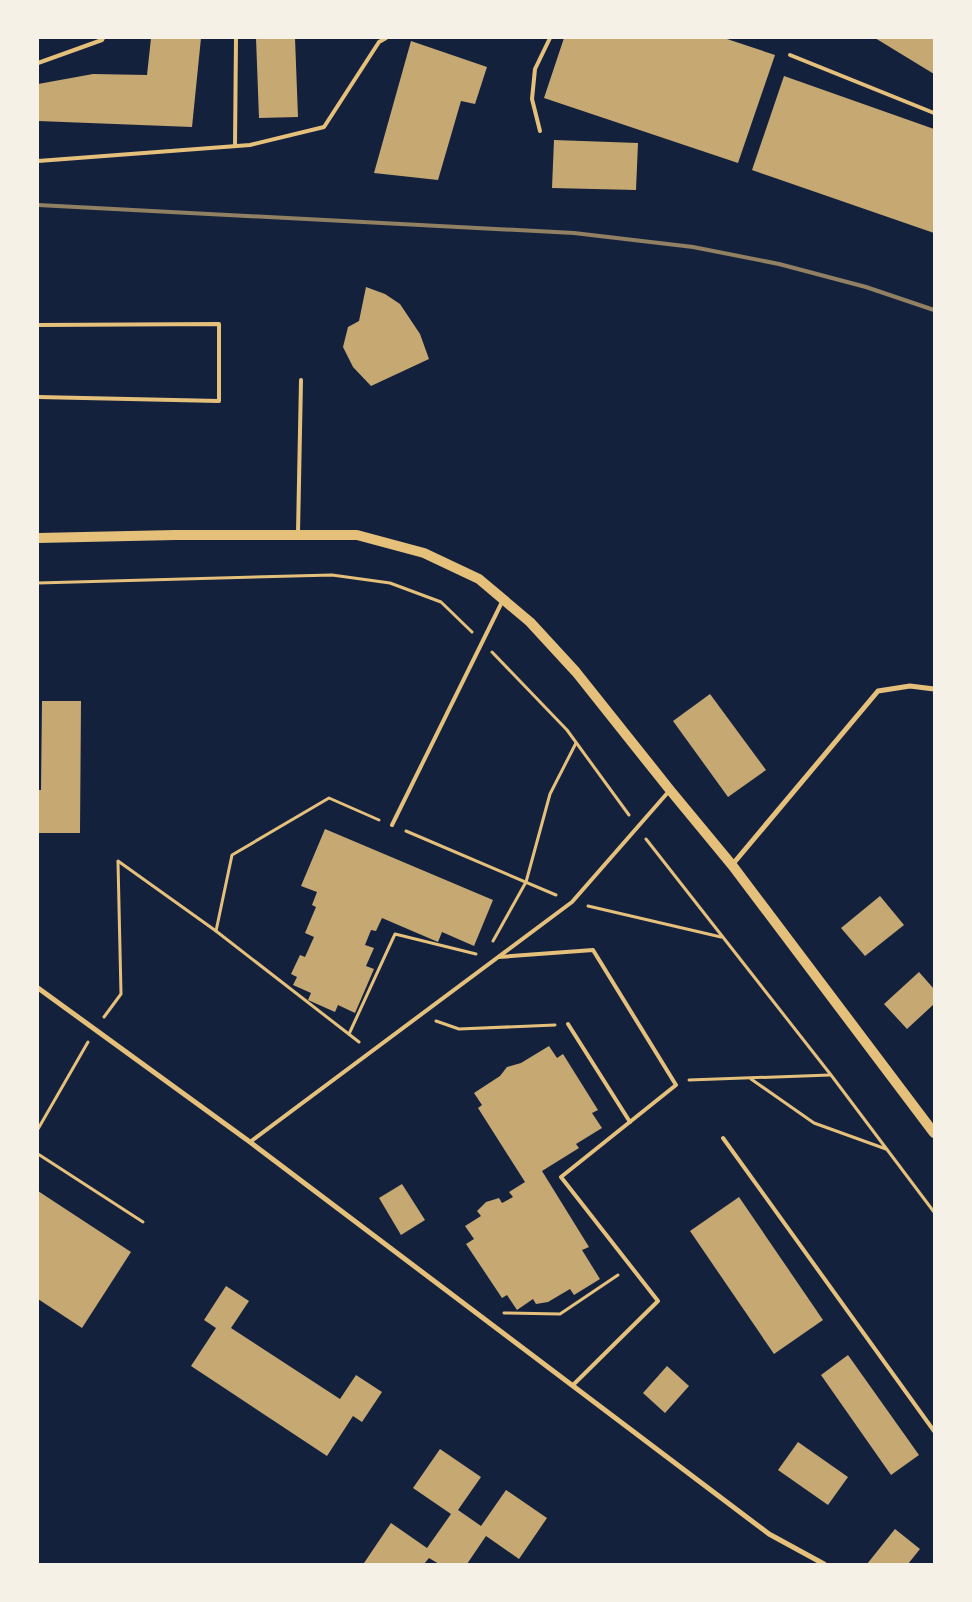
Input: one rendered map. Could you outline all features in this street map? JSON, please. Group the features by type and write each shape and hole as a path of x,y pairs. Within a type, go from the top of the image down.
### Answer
{"main road":[{"path":"38,538 357,535 424,553 479,579 530,622 576,672 732,865 934,1133"}],"street":[{"path":"732,865 878,691 910,686 934,689"},
{"path":"38,988 250,1142 769,1534 824,1564"}],"lane":[{"path":"38,63 102,40 103,38"},
{"path":"234,146 236,38"},
{"path":"38,161 250,145 324,128 379,42 386,38"},
{"path":"540,131 532,99 535,69 550,38"},
{"path":"790,55 934,113"},
{"path":"38,325 219,324 219,401 38,397"},
{"path":"298,535 301,380"},
{"path":"392,825 503,600"},
{"path":"250,1142 572,902 670,790"},
{"path":"498,957 593,950 676,1085 561,1177 658,1301 572,1385"},
{"path":"568,1024 630,1122"},
{"path":"723,1138 934,1430"}],"path":[{"path":"38,583 332,575 390,584 441,602 483,642 567,730 721,937 831,1075 934,1212"},
{"path":"489,948 526,882 550,794 576,743"},
{"path":"216,931 232,855 329,798 572,902 721,937"},
{"path":"38,1129 95,1030 121,994 118,861 216,931 371,1052"},
{"path":"349,1034 395,934 484,956"},
{"path":"420,1016 459,1029 568,1024"},
{"path":"671,1078 695,1081 831,1075"},
{"path":"750,1079 814,1123 887,1149"},
{"path":"38,1154 143,1222"},
{"path":"476,1312 560,1314 631,1266"}],"building":[{"path":"151,38 201,38 192,127 38,121 38,84 93,74 147,75"},
{"path":"256,38 295,38 298,117 259,118"},
{"path":"564,38 724,38 775,55 738,163 544,98"},
{"path":"875,38 934,38 934,74"},
{"path":"411,41 487,67 475,104 461,101 438,180 374,173"},
{"path":"784,76 934,129 934,233 752,170"},
{"path":"554,140 638,143 636,190 552,188"},
{"path":"366,287 385,294 400,304 420,334 429,359 371,386 353,367 343,347 348,327 359,321"},
{"path":"710,694 766,770 728,797 673,721"},
{"path":"42,701 81,701 80,833 38,833 38,790 41,790"},
{"path":"325,829 493,900 474,946 442,932 438,942 382,918 376,931 371,930 365,945 374,948 366,966 374,969 355,1013 338,1005 335,1012 308,1000 311,993 293,985 297,977 291,974 300,955 305,957 314,937 305,933 316,907 312,905 317,892 301,886"},
{"path":"880,896 904,925 865,956 841,928"},
{"path":"919,972 934,989 934,1004 907,1029 884,1004"},
{"path":"549,1046 557,1058 563,1054 598,1110 592,1113 602,1128 576,1144 579,1148 542,1171 589,1247 582,1250 600,1279 574,1295 570,1289 548,1302 536,1304 533,1299 517,1310 507,1295 502,1298 466,1244 474,1239 465,1226 481,1216 477,1211 486,1202 499,1198 502,1203 513,1197 509,1192 525,1182 478,1108 482,1105 474,1093 500,1076 507,1067 521,1063"},
{"path":"402,1184 425,1220 401,1235 379,1198"},
{"path":"38,1191 131,1252 82,1328 38,1299"},
{"path":"739,1197 823,1320 774,1354 690,1231"},
{"path":"226,1286 249,1301 231,1328 340,1399 356,1375 382,1392 362,1422 353,1416 327,1456 191,1366 216,1328 204,1320"},
{"path":"848,1355 919,1455 891,1475 821,1375"},
{"path":"667,1366 689,1386 665,1413 643,1393"},
{"path":"798,1442 848,1477 828,1505 778,1470"},
{"path":"440,1449 481,1477 458,1510 481,1526 506,1490 547,1518 519,1559 486,1536 467,1564 439,1564 429,1558 424,1564 365,1564 391,1523 427,1548 451,1514 413,1488"},
{"path":"895,1529 920,1549 908,1564 867,1564"}],"railway":[{"path":"38,205 574,233 693,247 779,264 866,287 934,310"}]}
